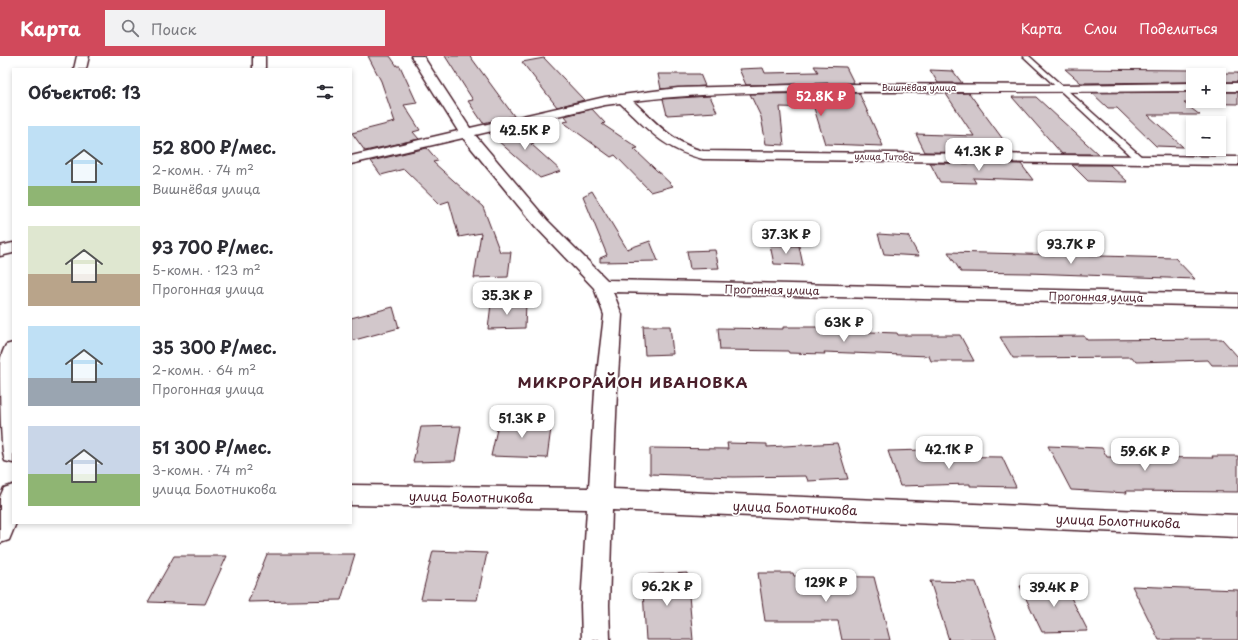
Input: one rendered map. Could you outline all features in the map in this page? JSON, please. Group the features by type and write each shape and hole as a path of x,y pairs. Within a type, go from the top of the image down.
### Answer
{"street":[{"path":"80,68 83,56"},
{"path":"259,56 259,68"},
{"path":"417,56 466,133 541,223 602,286 613,315 606,391 600,500 595,605 596,640"},
{"name":"Вишнёвая улица","path":"352,160 622,98 678,92 805,89 1062,89 1186,87"},
{"path":"1226,87 1238,87"},
{"name":"улица Титова","path":"622,98 671,141 685,150 703,155 1238,161"},
{"path":"0,251 12,248"},
{"name":"Прогонная улица","path":"602,286 1238,300"},
{"path":"12,354 7,376 12,441"},
{"name":"улица Болотникова","path":"352,494 600,500 1238,526"},
{"path":"0,532 12,498"}],"lane":[{"path":"1026,56 1140,160"}],"building":[{"path":"368,56 390,56 397,66 400,66 417,103 404,105 420,130 413,132 419,139 365,151 352,133 395,122 381,81"},
{"path":"445,56 470,56 514,116 483,123 468,101 473,100"},
{"path":"544,58 584,100 557,107 522,62"},
{"path":"814,66 846,67 854,83 746,85 739,69 763,68 765,73 818,72"},
{"path":"1065,69 1186,70 1186,82 1081,83"},
{"path":"930,70 953,71 962,83 938,83"},
{"path":"1226,73 1238,73 1238,82 1226,82"},
{"path":"658,74 700,74 705,86 661,89"},
{"path":"1186,92 1186,103 1184,103 1186,104 1186,108 1191,108 1200,115 1148,115 1183,147 1156,146 1117,108 1108,108 1092,93"},
{"path":"1226,92 1238,92 1238,104 1226,104"},
{"path":"859,93 883,146 825,144 814,108 780,107 784,145 766,144 761,117 750,94"},
{"path":"969,93 1013,153 925,152 916,134 974,136 946,94"},
{"path":"710,96 717,112 667,115 663,99"},
{"path":"1012,97 1036,97 1098,154 1062,154"},
{"path":"592,109 605,123 602,124 638,148 634,149 673,186 651,192 615,155 611,157 563,122 569,121 565,116"},
{"path":"521,126 534,143 531,144 561,171 540,178 489,133"},
{"path":"427,148 438,161 433,162 483,207 500,252 511,252 508,277 474,278 481,233 459,237 449,201 440,204 404,169 381,175 371,161"},
{"path":"930,163 1021,164 1033,180 973,178 976,183 940,182"},
{"path":"1072,165 1110,165 1128,182 1088,181"},
{"path":"592,191 627,249 650,241 658,261 600,262 600,258 607,255 583,196"},
{"path":"878,234 908,236 919,256 884,254"},
{"path":"770,245 799,246 803,265 774,264"},
{"path":"715,250 719,268 690,269 687,251"},
{"path":"948,252 1175,258 1195,279 961,272"},
{"path":"526,303 525,328 488,329 491,304"},
{"path":"393,307 399,328 352,341 352,318"},
{"path":"643,326 670,326 673,354 645,355"},
{"path":"783,327 817,327 818,330 897,333 898,335 960,335 974,361 931,361 929,356 720,350 718,328 783,329"},
{"path":"1084,336 1087,340 1222,339 1238,357 1238,365 1212,365 1208,360 1136,362 1132,357 1013,358 1000,337"},
{"path":"499,420 552,421 547,458 491,456"},
{"path":"461,426 455,461 413,462 421,427"},
{"path":"727,443 767,444 767,447 837,443 848,479 808,481 806,476 733,477 650,474 650,448 728,449"},
{"path":"1048,446 1102,448 1107,457 1213,458 1212,456 1238,456 1238,492 1126,491 1127,493 1071,490"},
{"path":"924,450 927,456 1002,457 1016,487 970,486 970,484 900,486 888,451"},
{"path":"433,551 487,553 477,600 421,599"},
{"path":"267,554 355,554 341,600 248,602"},
{"path":"174,556 227,556 205,604 148,602"},
{"path":"687,573 693,640 646,640 642,575"},
{"path":"758,573 793,573 794,576 874,577 890,640 842,640 838,621 765,621"},
{"path":"930,581 976,582 997,640 949,640"},
{"path":"1064,584 1088,631 1042,632 1020,586"},
{"path":"1132,586 1238,590 1238,640 1159,640"}],"district":[{"name":"МИКРОРАЙОН ИВАНОВКА","path":"633,383"}]}
